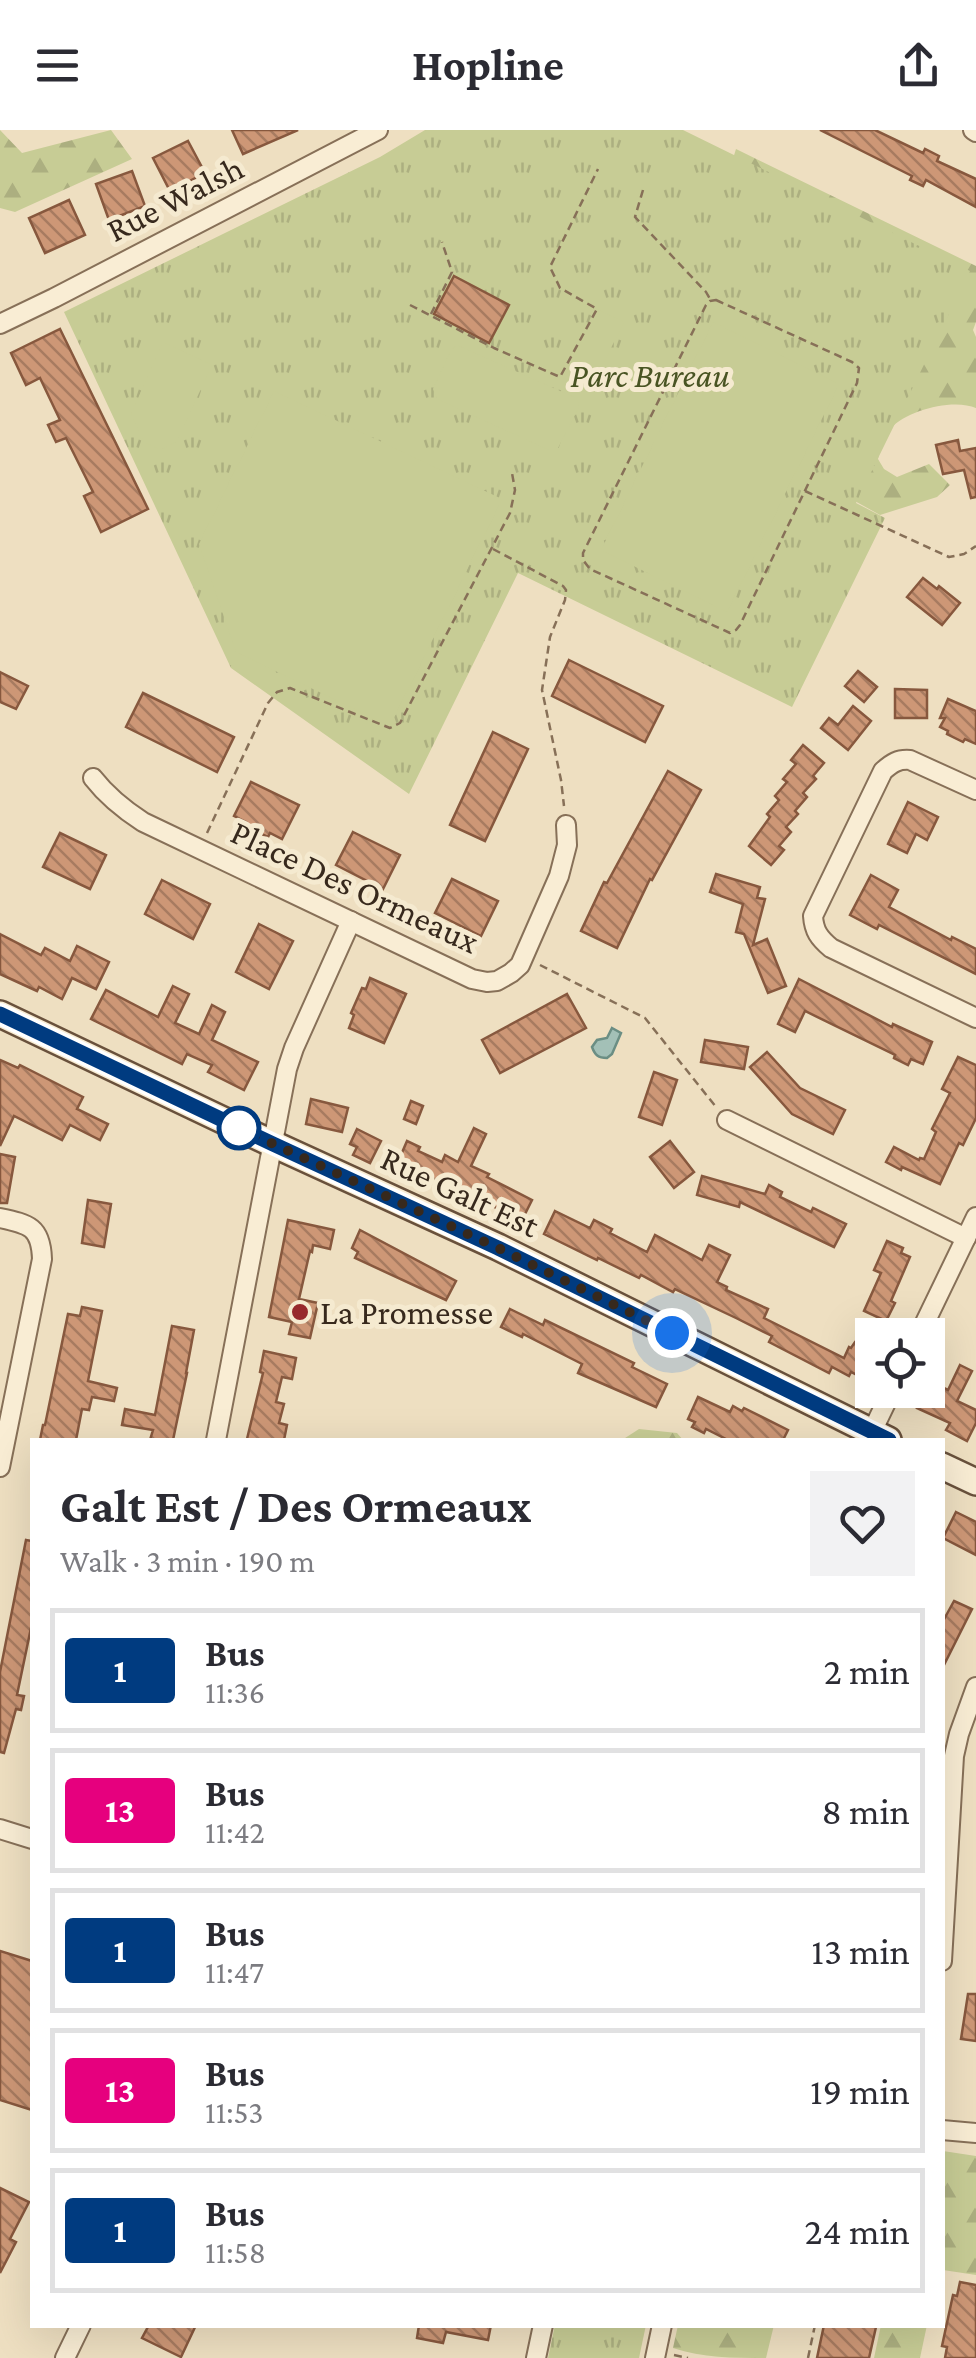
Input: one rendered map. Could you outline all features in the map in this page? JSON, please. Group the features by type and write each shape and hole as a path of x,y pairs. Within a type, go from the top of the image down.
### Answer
{"main road":[{"name":"Rue Galt Est","path":"0,1014 498,1248 876,1437"},
{"path":"945,1467 976,1482"}],"street":[{"name":"Rue Walsh","path":"0,324 378,130"},
{"path":"976,790 921,763 899,759 884,771 813,916 820,939 832,948 976,1018"},
{"name":"Place Des Ormeaux","path":"93,778 124,810 199,850 472,979 487,982 511,974 524,958 565,858 566,825"},
{"path":"216,1438 287,1069 351,921"},
{"path":"727,1120 966,1238"},
{"path":"926,1318 976,1217"},
{"path":"0,1218 36,1231 42,1259 0,1467"},
{"path":"876,1437 886,1408"},
{"path":"945,1910 954,1756 976,1686"},
{"path":"0,1829 30,1837"},
{"path":"945,2130 976,2133"},
{"path":"65,2358 80,2328"},
{"path":"536,2358 542,2328"},
{"path":"655,2358 661,2328"}],"path":[{"path":"410,305 560,377 596,309 560,288 550,267 598,169"},
{"path":"643,190 634,217 710,300"},
{"path":"430,315 452,272 442,242"},
{"path":"710,300 724,303 859,368 856,383 740,625 730,633 586,565 583,553 710,300"},
{"path":"199,850 268,703 277,692 290,688 390,728 400,723 512,504 512,472"},
{"path":"804,491 949,557 976,546"},
{"path":"492,548 566,590 566,600 550,637 542,690 562,780 566,825"},
{"path":"524,958 645,1018 727,1120"},
{"path":"808,2358 814,2328"}],"green space":[{"path":"0,130 22,153 111,130 132,159 15,212 0,208"},
{"name":"Parc Bureau","path":"425,130 683,130 970,271 856,503 885,518 792,707 518,573 409,794 231,668 64,312 380,157"},
{"path":"736,149 976,266 976,408 944,405 908,416 888,432 878,459 884,469 897,477 929,464 950,485 937,497 880,515 853,500 708,238"},
{"path":"597,309 624,322 596,378 569,365"},
{"path":"713,322 839,384 727,612 601,550"},
{"path":"163,342 212,365 177,441 161,450 144,442 131,414"},
{"path":"457,345 576,398 578,409 557,450 549,450 437,399 433,389"},
{"path":"274,391 502,499 390,726 236,652 199,544"},
{"path":"639,1429 677,1433 681,1438 625,1438"},
{"path":"945,2151 976,2156 976,2275 945,2270"},
{"path":"554,2328 645,2328 639,2358 548,2358"},
{"path":"677,2328 773,2328 766,2358 707,2356 673,2348"},
{"path":"880,2328 926,2328 920,2358 874,2358"}],"water":[{"path":"612,1028 621,1033 612,1054 599,1057 592,1047 597,1040 607,1038"}],"building":[{"path":"232,130 298,130 243,154"},
{"path":"820,130 875,130 923,153 925,149 939,156 937,161 976,179 976,207 926,180 923,186 910,180 912,176"},
{"path":"188,141 205,173 170,191 153,158"},
{"path":"132,171 145,206 109,220 96,184"},
{"path":"69,200 85,235 45,253 29,218"},
{"path":"454,276 509,305 489,343 434,314"},
{"path":"60,329 148,509 101,532 84,496 93,492 66,438 56,442 48,425 60,420 40,378 26,385 11,353"},
{"path":"958,440 960,451 976,448 976,497 971,498 964,470 943,474 936,445"},
{"path":"923,578 960,603 942,625 907,597"},
{"path":"569,660 663,706 645,742 552,696"},
{"path":"858,671 877,687 864,702 845,686"},
{"path":"0,672 28,686 16,709 0,702"},
{"path":"895,689 927,690 927,718 895,718"},
{"path":"143,693 234,737 217,772 126,727"},
{"path":"948,699 976,711 976,744 965,739 963,742 940,727"},
{"path":"853,706 871,721 848,750 821,728 829,718 838,725"},
{"path":"493,732 528,749 485,841 450,825"},
{"path":"803,745 824,763 803,793 807,797 786,827 791,832 779,846 784,850 771,865 749,846 770,817 767,814 779,800 775,796 787,782 783,779 796,764 791,760"},
{"path":"668,771 701,790 650,879 617,948 581,931 604,882 607,883"},
{"path":"251,782 299,805 282,839 244,826 246,822 234,816"},
{"path":"908,802 938,817 927,840 916,834 907,853 888,844"},
{"path":"353,832 400,855 383,889 336,865"},
{"path":"60,833 106,855 90,889 43,867"},
{"path":"716,874 760,887 757,898 765,899 753,945 767,939 786,986 768,993 744,934 736,932 743,904 710,892"},
{"path":"871,875 898,890 889,907 976,949 976,974 879,925 877,929 850,915"},
{"path":"452,879 498,901 481,936 435,913"},
{"path":"162,880 210,904 193,939 145,914"},
{"path":"259,924 293,941 269,989 236,972"},
{"path":"0,934 41,955 45,948 70,961 77,946 109,962 96,989 72,978 62,999 0,974"},
{"path":"370,978 406,994 384,1043 349,1028 354,1015 351,1013"},
{"path":"799,979 892,1027 893,1024 932,1042 923,1064 911,1059 908,1065 805,1011 795,1032 778,1024"},
{"path":"173,986 189,994 175,1023 199,1034 212,1005 225,1012 212,1040 258,1062 244,1090 208,1072 212,1065 187,1054 182,1064 91,1019 106,990 158,1017"},
{"path":"567,994 586,1028 500,1073 482,1040"},
{"path":"705,1040 748,1047 744,1069 701,1062"},
{"path":"767,1052 800,1088 845,1110 833,1134 792,1114 750,1067"},
{"path":"958,1057 976,1065 976,1118 940,1184 886,1162 894,1147 924,1159 936,1132 932,1129 950,1093 942,1089"},
{"path":"0,1060 18,1068 20,1065 83,1097 77,1109 108,1124 100,1140 70,1125 62,1140 14,1116 0,1146"},
{"path":"654,1072 677,1080 662,1125 639,1117"},
{"path":"311,1099 348,1108 342,1132 306,1124"},
{"path":"411,1101 423,1106 416,1124 404,1119"},
{"path":"474,1128 486,1134 471,1166 532,1200 522,1220 398,1162 407,1141 442,1162 445,1155 458,1162"},
{"path":"357,1129 381,1141 370,1163 353,1155 357,1147 350,1144"},
{"path":"670,1141 694,1172 674,1188 650,1157"},
{"path":"0,1154 15,1157 7,1203 0,1203"},
{"path":"702,1176 765,1194 769,1185 782,1192 780,1197 846,1224 834,1247 740,1202 739,1207 697,1195"},
{"path":"88,1200 111,1204 104,1247 82,1243"},
{"path":"555,1211 590,1228 594,1220 647,1252 655,1235 702,1260 709,1245 730,1255 717,1282 768,1309 764,1318 844,1358 855,1342 855,1374 851,1372 849,1376 832,1367 829,1373 769,1342 772,1336 736,1318 544,1234"},
{"path":"288,1220 334,1230 330,1249 313,1245 299,1299 318,1303 310,1338 289,1334 292,1322 269,1317"},
{"path":"360,1230 456,1281 446,1300 355,1258 358,1252 352,1248"},
{"path":"887,1241 903,1248 901,1253 910,1257 888,1318 864,1311 881,1273 874,1270"},
{"path":"82,1307 102,1311 88,1381 117,1388 114,1401 92,1397 89,1410 82,1409 76,1438 40,1438 68,1314 80,1316"},
{"path":"510,1309 543,1325 545,1320 634,1363 632,1367 667,1384 656,1407 578,1373 582,1364 501,1327"},
{"path":"172,1326 194,1330 173,1438 151,1438 153,1430 122,1425 125,1409 155,1415"},
{"path":"264,1351 296,1358 292,1379 282,1377 276,1402 284,1404 279,1423 287,1425 284,1438 247,1438 263,1373 260,1372"},
{"path":"960,1365 972,1371 957,1401 976,1410 976,1423 967,1441 946,1430 950,1423 917,1408 945,1408 945,1389 948,1390"},
{"path":"698,1397 730,1412 733,1406 742,1411 744,1408 788,1430 784,1438 724,1438 692,1427 695,1422 688,1419"},
{"path":"956,1512 976,1522 976,1555 945,1539"},
{"path":"26,1540 30,1541 30,1633 17,1695 24,1696 21,1710 16,1709 4,1753 0,1752 0,1672"},
{"path":"954,1601 972,1609 945,1663 945,1618"},
{"path":"0,1951 30,1960 30,2109 0,2100"},
{"path":"968,1994 976,1994 976,2041 961,2039"},
{"path":"0,2188 29,2202 10,2239 16,2242 0,2273"},
{"path":"960,2282 976,2285 976,2358 945,2358 947,2347 942,2346 953,2295 957,2296"},
{"path":"147,2328 195,2328 181,2357 142,2338"},
{"path":"419,2328 490,2328 488,2340 446,2332 443,2343 417,2338"},
{"path":"823,2328 876,2328 869,2358 817,2358"}],"bus line":[{"name":"1","path":"0,1014 498,1248 885,1438"}],"place":[{"name":"La Promesse","path":"300,1312"}],"route":[{"path":"239,1128 672,1333"}]}
